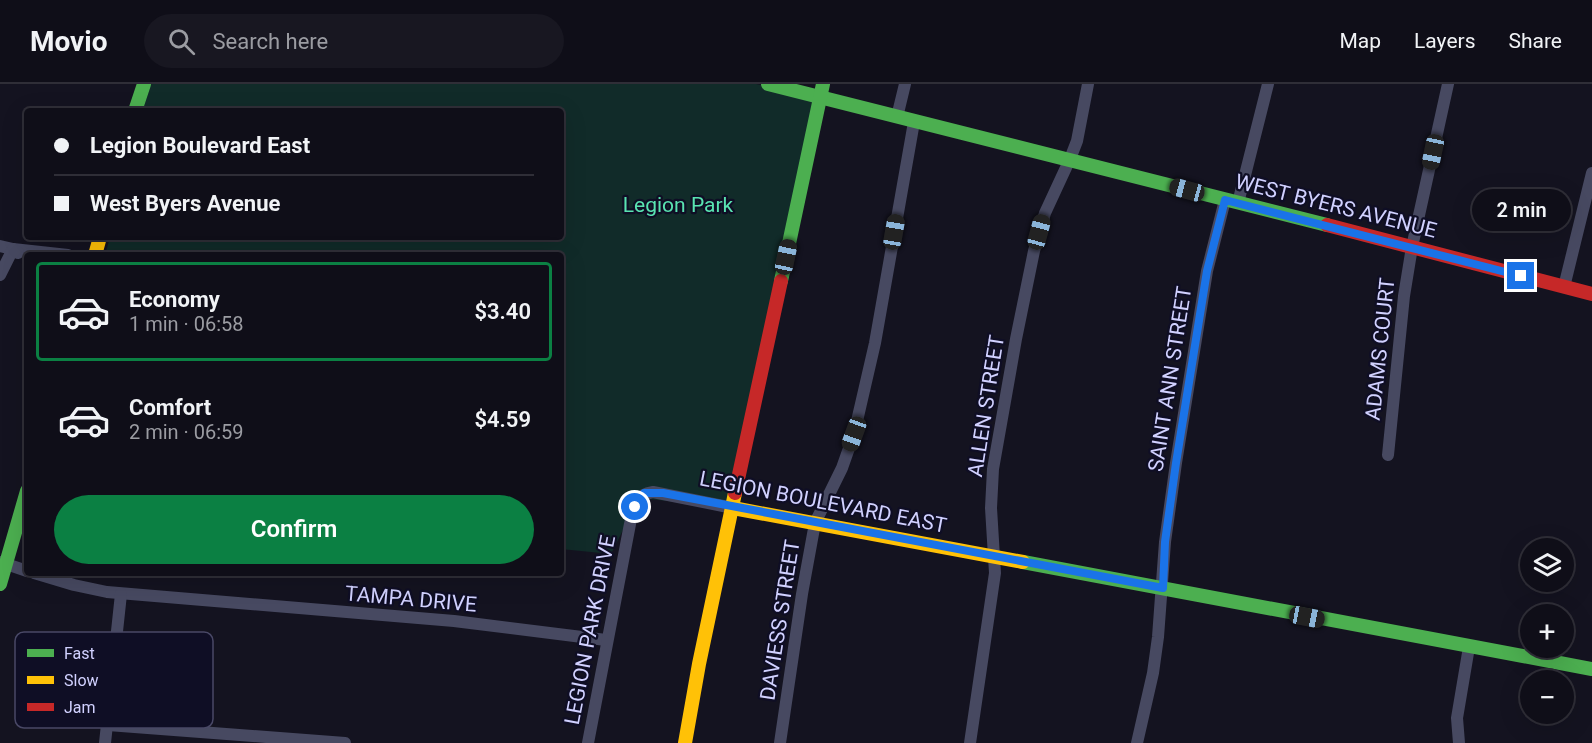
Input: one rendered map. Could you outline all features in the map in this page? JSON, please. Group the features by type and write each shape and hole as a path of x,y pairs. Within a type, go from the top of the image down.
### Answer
{"street":[{"path":"136,108 144,84"},
{"name":"WEST BYERS AVENUE","path":"768,84 822,91 914,122 1070,159 1592,294"},
{"path":"897,117 905,84"},
{"name":"ALLEN STREET","path":"970,743 995,573 993,469 1016,339 1034,251 1045,213 1077,141 1088,84"},
{"name":"SAINT ANN STREET","path":"1137,743 1153,673 1163,588 1165,542 1207,271 1232,201 1268,84"},
{"name":"ADAMS COURT","path":"1388,455 1404,296 1412,247 1448,84"},
{"path":"685,743 699,664 822,91"},
{"name":"DAVIESS STREET","path":"780,743 815,523 842,468 854,434 875,343 914,122"},
{"path":"1564,287 1592,173"},
{"path":"0,246 40,252"},
{"path":"13,249 24,256"},
{"path":"0,275 13,249"},
{"name":"LEGION BOULEVARD EAST","path":"644,493 663,493 1592,669"},
{"name":"LEGION PARK DRIVE","path":"588,743 630,524 639,498 644,493"},
{"path":"0,584 3,563 24,500"},
{"path":"3,563 24,570"},
{"name":"TAMPA DRIVE","path":"44,576 74,585 120,594 454,621 606,640"},
{"path":"117,632 120,594"},
{"path":"1459,743 1456,718 1469,647"},
{"path":"105,743 108,728"},
{"path":"148,728 345,743"}],"green space":[{"name":"Legion Park","path":"148,84 756,84 820,98 733,508 639,498 611,554 564,549 564,252 106,252 109,240 564,240 564,108 142,108"}],"traffic: fast":[{"path":"136,108 144,84"},
{"path":"768,84 1327,225"},
{"path":"781,281 823,84"},
{"path":"0,584 24,501"},
{"path":"1023,562 1592,669"}],"traffic: slow":[{"path":"96,252 99,240"},
{"path":"685,743 735,493"},
{"path":"733,508 1023,562"}],"traffic: jam":[{"path":"1327,225 1592,294"},
{"path":"735,493 781,281"}],"route":[{"path":"635,507 644,493 663,493 1163,588 1165,542 1176,463 1207,271 1225,200 1521,276"}]}
